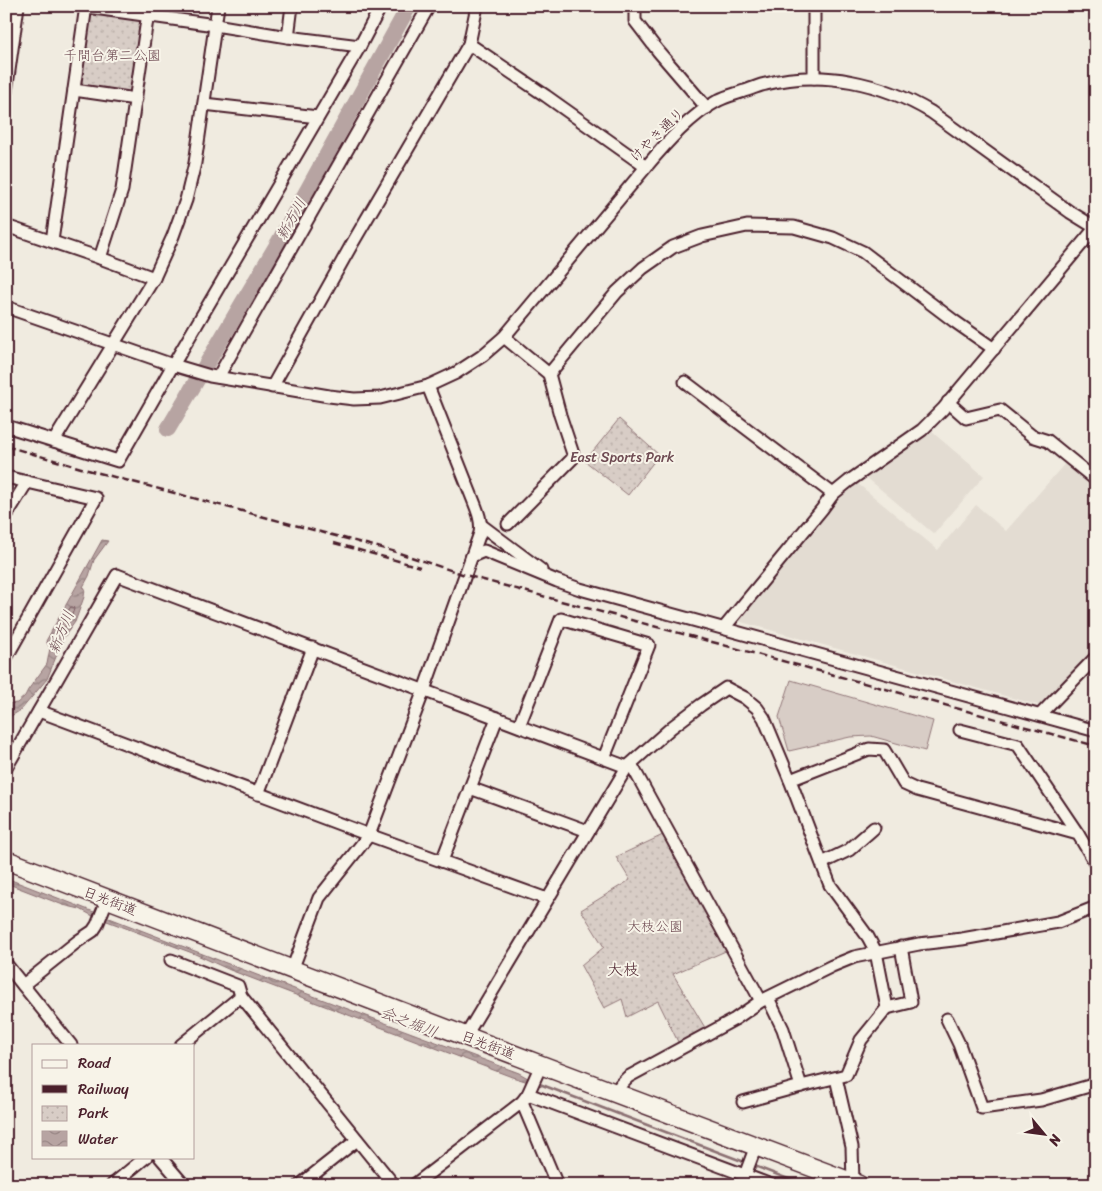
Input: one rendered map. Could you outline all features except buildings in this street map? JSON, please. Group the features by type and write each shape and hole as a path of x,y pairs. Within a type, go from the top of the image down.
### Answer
{"highway":[{"name":"日光街道","path":"6,860 105,906 292,970 465,1036 539,1070 615,1093 754,1151 856,1184"}],"street":[{"path":"6,92 18,6"},
{"path":"52,241 84,6 149,11 288,37 360,46"},
{"path":"54,441 154,278 173,236 186,200 195,163 218,6"},
{"path":"288,37 292,6"},
{"path":"6,426 118,461 360,46 381,6"},
{"path":"214,376 430,6"},
{"path":"272,387 352,244 469,44 477,6"},
{"path":"637,6 635,9 635,21 707,108"},
{"path":"814,6 814,78"},
{"path":"100,258 122,190 149,11"},
{"path":"469,44 646,166"},
{"name":"けやき通り","path":"6,307 186,369 272,387 354,399 380,398 428,386 444,379 482,356 504,337 646,166 679,130 707,108 730,96 764,84 798,78 835,79 875,86 916,103 1070,212 1096,227"},
{"path":"74,90 136,99"},
{"path":"204,104 318,117"},
{"path":"6,226 154,278"},
{"path":"549,374 617,292 642,268 680,244 702,236 747,226 794,227 833,238 863,252 954,321 994,348"},
{"path":"724,628 833,494 848,481 922,430 948,402 1096,227"},
{"path":"504,337 549,374 574,457 508,524"},
{"path":"685,382 833,494"},
{"path":"292,970 319,898 369,835 424,690 480,533 480,518 428,386"},
{"path":"948,402 966,418 1000,410 1032,436 1048,442 1096,480"},
{"path":"6,477 96,498 12,636 6,658"},
{"path":"6,516 27,482"},
{"path":"481,526 557,581"},
{"path":"472,556 484,551 557,581 589,591 1096,730"},
{"path":"6,768 117,575 629,766 764,999 783,1028 801,1086"},
{"path":"519,726 561,618 649,645 604,758"},
{"path":"258,794 313,648"},
{"path":"1040,715 1096,657"},
{"path":"465,1036 629,766 672,727 726,688 745,698 757,708 764,718 830,885 868,937 876,952 887,1008"},
{"path":"39,711 258,794 547,899"},
{"path":"442,861 497,718"},
{"path":"960,730 1018,745 1096,864"},
{"path":"790,780 869,749 884,750 904,784 917,790 1078,834"},
{"path":"470,788 588,831"},
{"path":"822,864 849,850 874,828"},
{"path":"23,985 93,931 105,906"},
{"path":"615,1093 628,1077 735,1019 764,999 854,957 901,947 1058,922 1096,907"},
{"path":"743,1102 846,1075 861,1040 887,1008 911,1002 901,947"},
{"path":"171,960 238,986 241,996 394,1185"},
{"path":"6,964 11,978 23,985 70,1044"},
{"path":"182,1044 241,996"},
{"path":"947,1019 959,1044 982,1108 1041,1100 1096,1084"},
{"path":"414,1185 527,1096 539,1070"},
{"path":"836,1078 852,1147 856,1184"},
{"path":"527,1096 746,1173 772,1185"},
{"path":"527,1096 557,1185"},
{"path":"300,1185 357,1140"},
{"path":"746,1173 754,1151"},
{"path":"112,1185 145,1158"},
{"path":"161,1158 184,1185"}],"shaded area":[{"path":"932,432 984,476 934,534 866,477"},
{"path":"1067,461 1096,484 1096,649 1041,706 738,621 834,504 857,483 938,550 976,505 1006,531"}],"green space":[{"name":"千間台第二公園","path":"90,13 143,20 133,96 80,89"},
{"name":"East Sports Park","path":"619,419 659,455 628,495 585,461"},
{"path":"791,680 933,721 925,751 871,736 850,737 789,751 779,717"},
{"name":"大枝公園","path":"665,834 728,950 673,974 707,1031 680,1046 658,1001 627,1017 622,999 604,1008 581,966 604,947 581,910 630,880 616,857"}],"water":[{"path":"102,540 108,541 94,560 83,587 85,588 84,597 75,622 64,637 47,679 21,710 11,716 6,725 6,707 8,704 17,703 25,696 47,664 50,648 46,641"},
{"path":"6,878 519,1073 542,1086 512,1077 230,970 195,954 91,915 80,909 63,905 6,883"}],"waterway":[{"name":"新方川","path":"168,429 278,243 409,6"},
{"name":"会之堀川","path":"537,1083 747,1163"},
{"name":"会之堀川","path":"752,1165 804,1185"}],"railway":[{"path":"6,446 88,470 396,552 465,575 1096,746"},
{"path":"334,543 420,567"}],"district":[{"name":"大枝","path":"623,969"}]}
